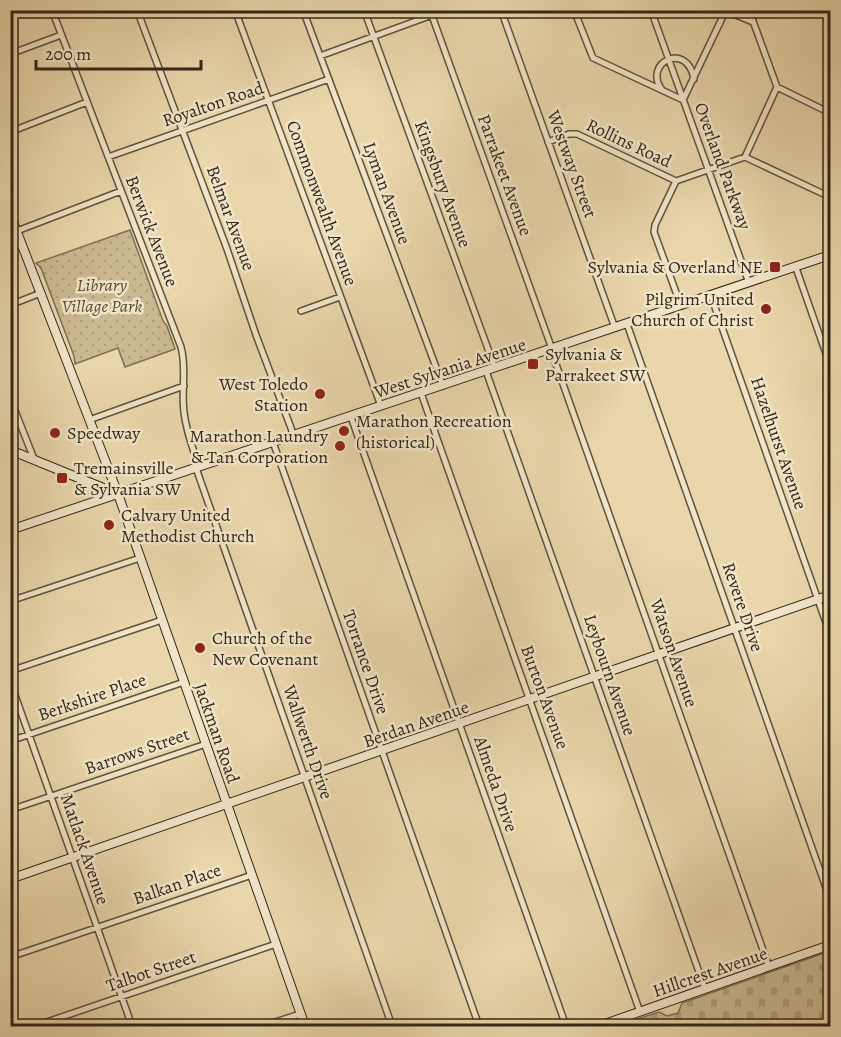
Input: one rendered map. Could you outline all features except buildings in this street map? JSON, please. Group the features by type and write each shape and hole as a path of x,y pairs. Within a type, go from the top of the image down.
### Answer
{"street":[{"name":"Berwick Avenue","path":"52,10 180,347 184,365 185,420 197,468"},
{"name":"Belmar Avenue","path":"137,10 294,436"},
{"name":"Commonwealth Avenue","path":"235,10 381,406"},
{"name":"Lyman Avenue","path":"303,10 443,386"},
{"name":"Kingsbury Avenue","path":"364,10 495,368"},
{"path":"320,56 431,13 446,10"},
{"name":"Westway Street","path":"501,10 615,328"},
{"path":"574,10 593,58 683,100 726,11 753,22"},
{"name":"Overland Parkway","path":"651,10 749,283"},
{"path":"749,10 777,87 831,113"},
{"name":"Parrakeet Avenue","path":"431,13 551,349"},
{"path":"10,54 61,35"},
{"path":"663,91 659,86 657,74 662,63 669,58"},
{"name":"Overland Parkway","path":"669,58 686,62 692,70 694,80"},
{"name":"Royalton Road","path":"108,157 329,79"},
{"path":"777,87 745,157 831,197"},
{"path":"10,132 87,102"},
{"name":"Rollins Road","path":"548,142 569,134 577,134 676,181 745,157"},
{"path":"676,181 655,225 654,232 681,306"},
{"path":"17,231 121,191"},
{"name":"Jackman Road","path":"10,214 118,494 305,1026"},
{"name":"West Sylvania Avenue","path":"10,530 831,255"},
{"path":"796,268 831,365"},
{"path":"10,305 41,293"},
{"name":"Hazelhurst Avenue","path":"711,296 831,634"},
{"path":"301,311 340,297"},
{"name":"Revere Drive","path":"627,324 831,899"},
{"name":"Watson Avenue","path":"551,349 769,967"},
{"name":"Leybourn Avenue","path":"486,371 705,989"},
{"path":"90,420 184,386"},
{"name":"Burton Avenue","path":"421,393 640,1012"},
{"path":"10,398 34,459"},
{"name":"Almeda Drive","path":"351,417 566,1026"},
{"name":"Torrance Drive","path":"273,442 479,1026"},
{"path":"10,450 118,494"},
{"name":"Wallwerth Drive","path":"197,468 392,1026"},
{"path":"10,601 140,558"},
{"name":"Berdan Avenue","path":"10,879 831,595"},
{"path":"10,671 162,620"},
{"name":"Matlack Avenue","path":"10,681 132,1026"},
{"name":"Berkshire Place","path":"10,741 184,682"},
{"name":"Barrows Street","path":"10,810 206,744"},
{"name":"Balkan Place","path":"10,957 252,875"},
{"name":"Talbot Street","path":"35,1026 276,944"},
{"name":"Hillcrest Avenue","path":"598,1026 831,945"},
{"path":"263,1026 300,1014"}],"green space":[{"name":"Library Village Park","path":"130,230 175,349 125,367 118,348 75,364 41,268 36,263"},
{"path":"830,951 830,1026 616,1026 659,1012 667,1016 678,1013 682,1003"}],"place":[{"name":"Sylvania & Overland NE","path":"775,267"},
{"name":"Pilgrim United Church of Christ","path":"766,309"},
{"name":"Sylvania & Parrakeet SW","path":"533,364"},
{"name":"West Toledo Station","path":"320,394"},
{"name":"Marathon Recreation (historical)","path":"344,431"},
{"name":"Speedway","path":"55,433"},
{"name":"Marathon Laundry & Tan Corporation","path":"340,446"},
{"name":"Tremainsville & Sylvania SW","path":"62,478"},
{"name":"Calvary United Methodist Church","path":"109,525"},
{"name":"Church of the New Covenant","path":"200,648"}]}
